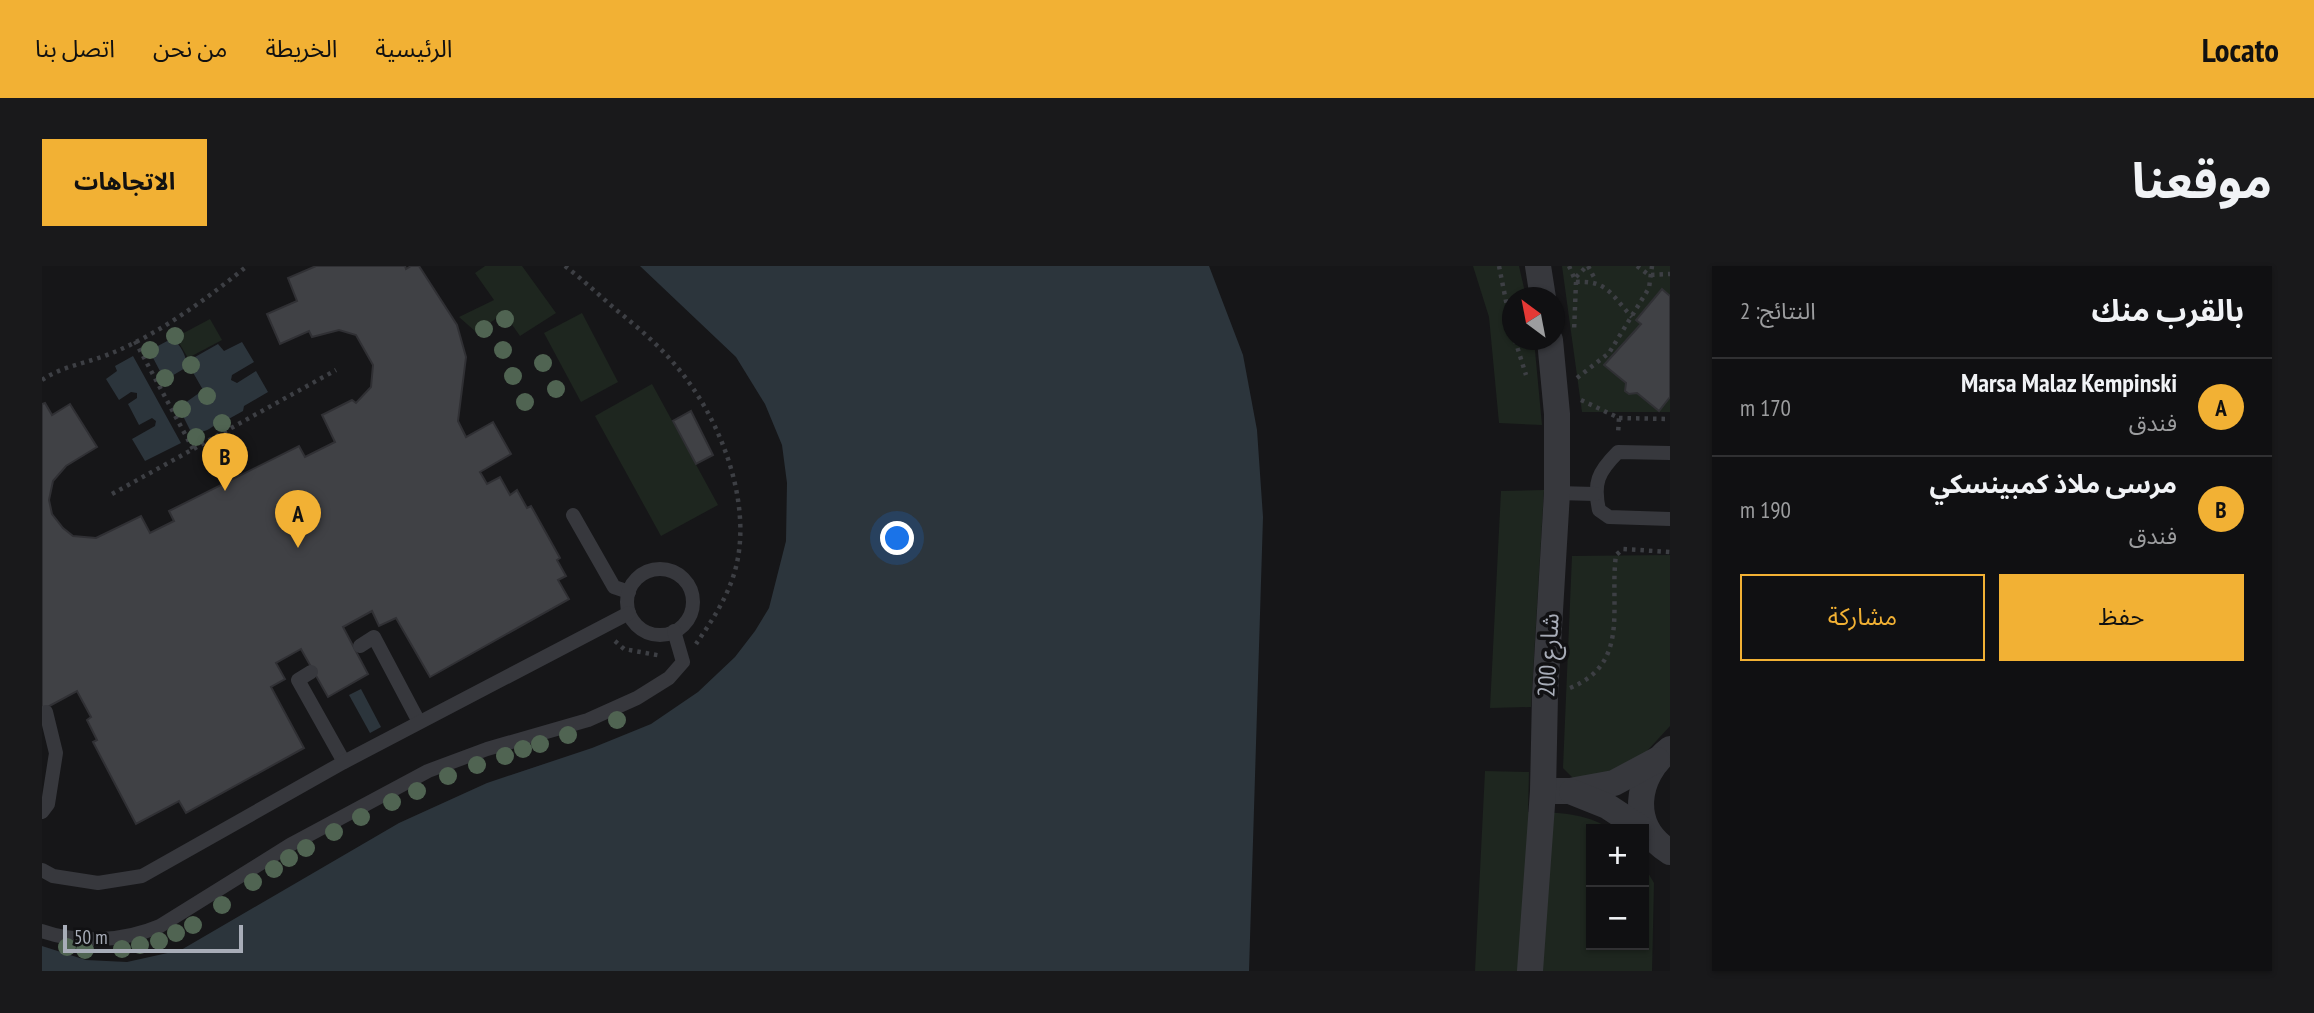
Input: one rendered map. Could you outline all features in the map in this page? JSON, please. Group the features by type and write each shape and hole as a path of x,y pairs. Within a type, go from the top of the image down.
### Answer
{"street":[{"path":"1538,266 1541,287"},
{"name":"شارع 200","path":"1530,971 1543,792 1545,695 1557,493 1556,402 1561,350"},
{"path":"1543,792 1570,791 1614,783 1667,752"},
{"path":"1657,844 1643,818 1641,797 1645,777 1667,752"},
{"path":"1570,791 1607,806 1657,844"}],"lane":[{"path":"1670,453 1618,452 1604,466 1597,480 1595,494 1599,510 1609,517 1628,520 1670,519"},
{"path":"1557,493 1595,494"},
{"path":"573,515 614,587 629,592"},
{"path":"662,569 682,577 689,585 693,606 690,616 674,631 664,635 643,630 629,613 627,602 634,582 652,570 662,569"},
{"path":"42,870 53,876 98,883 142,876 344,762 629,613"},
{"path":"42,930 106,939 137,934 160,926 290,845 428,771 486,749 600,714 637,698 669,678 683,662 674,631"},
{"path":"360,646 374,637 419,722"},
{"path":"311,672 298,680 344,762"},
{"path":"42,812 48,804 56,752 46,712"}],"path":[{"path":"42,374 50,374 112,354 198,304 247,266"},
{"path":"565,266 656,344 678,368 699,398 721,440 739,495 741,539 734,574 717,614 683,662 624,649 601,628"},
{"path":"1499,266 1504,287"},
{"path":"1569,266 1576,280"},
{"path":"1565,329 1576,280 1587,266 1596,282"},
{"path":"1637,266 1649,275 1670,274"},
{"path":"1573,370 1573,382 1609,353 1649,288 1652,266"},
{"path":"1576,280 1596,282 1606,287 1632,317"},
{"path":"135,341 193,449"},
{"path":"112,494 336,370"},
{"path":"42,380 50,374"},
{"path":"1556,402 1571,395 1619,418 1670,419"},
{"path":"1618,452 1619,418"},
{"path":"1545,695 1578,684 1596,672 1608,654 1616,614 1613,587 1616,555 1623,549 1670,552"}],"shaded area":[{"path":"485,266 522,266 556,313 520,336 503,312 491,322 481,325 476,332 459,317 494,300 475,273"},
{"path":"640,266 1209,266 1243,355 1257,430 1263,517 1249,971 42,971 42,946 86,960 127,962 181,950 399,823 487,783 592,748 651,724 698,692 735,657 769,608 786,541 787,483 782,445 765,404 736,357"},
{"path":"1473,266 1519,266 1524,287 1502,287 1502,350 1535,350 1542,425 1499,423 1489,317"},
{"path":"1562,266 1670,266 1670,412 1582,412"},
{"path":"582,313 618,382 581,402 544,333"},
{"path":"210,319 222,340 188,358 178,341 180,335"},
{"path":"171,339 183,351 187,367 170,377 162,375 151,354 154,348"},
{"path":"242,342 254,362 232,375 231,380 237,383 256,371 268,392 225,421 219,419 211,428 192,434 182,414 186,412 186,408 182,405 202,391 205,399 211,396 203,390 191,369 195,366 195,357 218,344 224,351"},
{"path":"133,356 181,443 145,461 132,439 155,426 156,421 152,418 139,425 128,404 137,398 137,393 131,392 119,400 106,379 117,371 115,366"},
{"path":"652,384 718,505 661,536 595,416"},
{"path":"1544,490 1531,707 1490,708 1501,491"},
{"path":"1670,555 1670,726 1646,752 1609,776 1575,780 1563,768 1572,556"},
{"path":"361,689 381,727 370,733 349,695"},
{"path":"1485,771 1529,772 1528,812 1560,813 1601,824 1586,824 1586,950 1649,950 1649,874 1654,883 1652,971 1475,971"}],"building":[{"path":"316,266 405,266 406,269 419,266 457,325 466,357 458,421 466,437 493,422 511,454 480,472 487,484 500,477 510,495 517,490 527,508 531,506 560,558 557,560 566,576 558,580 569,599 430,677 396,618 379,626 372,611 343,627 368,674 328,697 301,649 276,663 285,679 271,687 304,748 186,813 179,801 136,824 93,742 97,740 87,720 91,717 77,691 42,710 42,404 45,403 52,415 70,404 97,447 66,466 53,481 49,500 52,514 73,536 96,538 141,516 150,533 174,521 169,511 299,446 305,457 335,442 322,415 352,400 356,403 371,387 373,365 356,335 339,330 312,337 309,331 280,344 267,314 297,301 288,278"},
{"path":"1662,289 1670,296 1670,397 1659,411 1637,393 1629,394 1625,391 1626,383 1604,365 1641,324 1636,320"},
{"path":"691,411 713,455 696,464 673,421"}],"place":[{"name":"مرسى ملاذ كمبينسكي","path":"225,491"},
{"name":"Marsa Malaz Kempinski","path":"298,548"}]}
